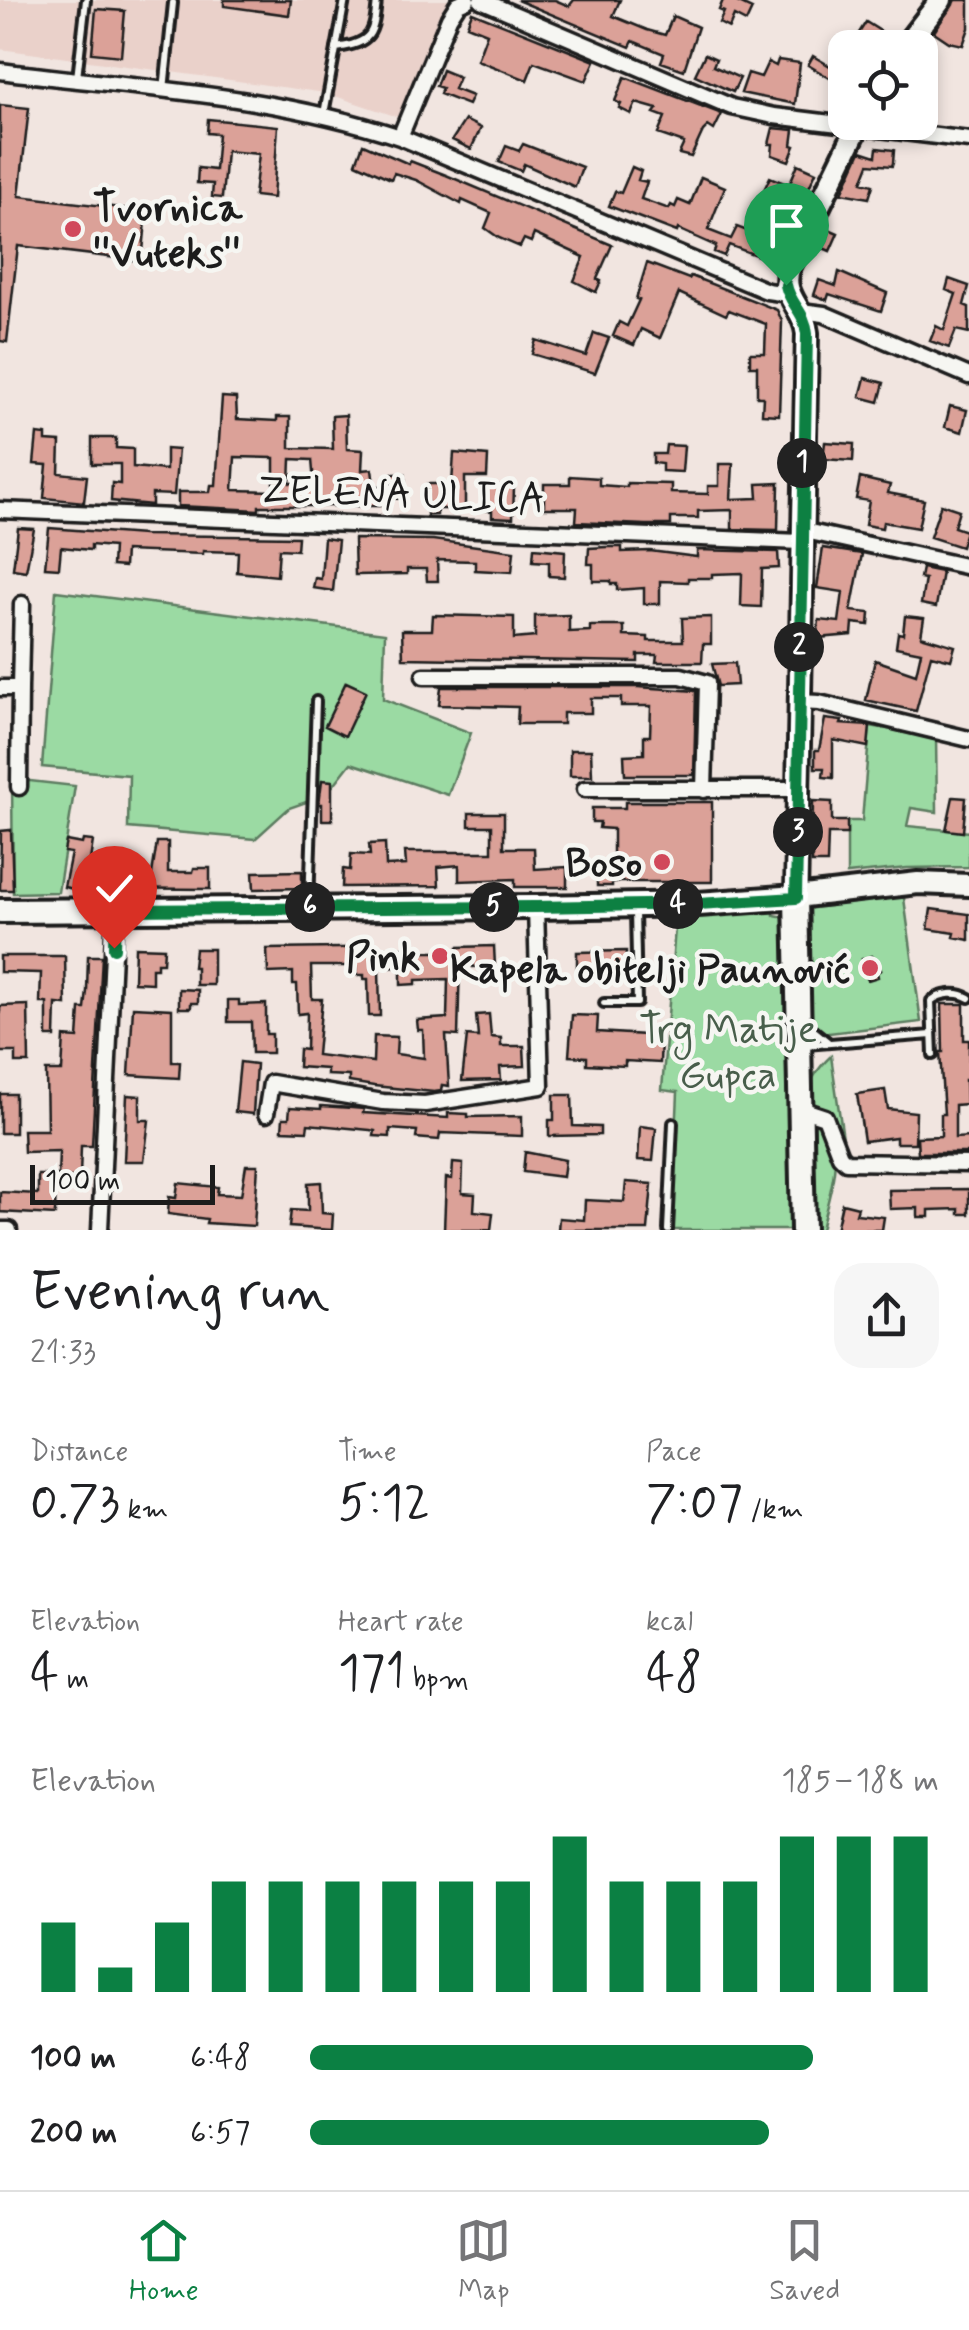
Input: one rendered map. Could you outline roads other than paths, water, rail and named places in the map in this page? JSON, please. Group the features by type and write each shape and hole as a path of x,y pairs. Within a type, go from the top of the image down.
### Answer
{"main road":[{"path":"918,30 941,0"},
{"path":"803,1228 796,898 807,334 801,310 788,294 786,276 851,140"},
{"path":"0,911 634,905 796,898 904,884 969,885"}],"street":[{"path":"400,137 450,18 458,4 467,0"},
{"path":"480,0 732,107 828,121"},
{"path":"0,71 324,114 400,137 768,291 788,294"},
{"path":"938,135 969,140"},
{"path":"801,310 824,314 969,376"},
{"name":"ZELENA ULICA","path":"0,510 801,536 969,566"},
{"path":"19,788 22,604"},
{"path":"424,676 681,676 706,683 704,790"},
{"path":"0,688 20,688"},
{"path":"799,702 819,702 969,739"},
{"path":"585,790 798,789"},
{"path":"266,1114 270,1083 383,1102 425,1104 541,1086 536,907"},
{"path":"100,1230 115,910"},
{"path":"801,1109 826,1118 846,1162 969,1164"},
{"path":"0,1230 10,1230"}],"lane":[{"path":"77,81 86,0"},
{"path":"324,114 345,0"},
{"path":"336,48 362,42 371,34 377,0"},
{"path":"164,91 173,3"},
{"path":"309,907 316,701"},
{"path":"604,1003 637,1003 634,905"},
{"path":"933,1055 932,1001 947,994 969,998"},
{"path":"798,1015 830,1042"},
{"path":"798,1045 932,1035"},
{"path":"668,1230 673,1123"}],"place":[{"name":"Tvornica ''Vuteks''","path":"73,229"},
{"name":"Boso","path":"662,862"},
{"name":"Pink","path":"440,956"},
{"name":"Kapela obitelji Paunović","path":"870,968"}],"park label":[{"name":"Trg Matije Gupca","path":"728,1051"}]}
